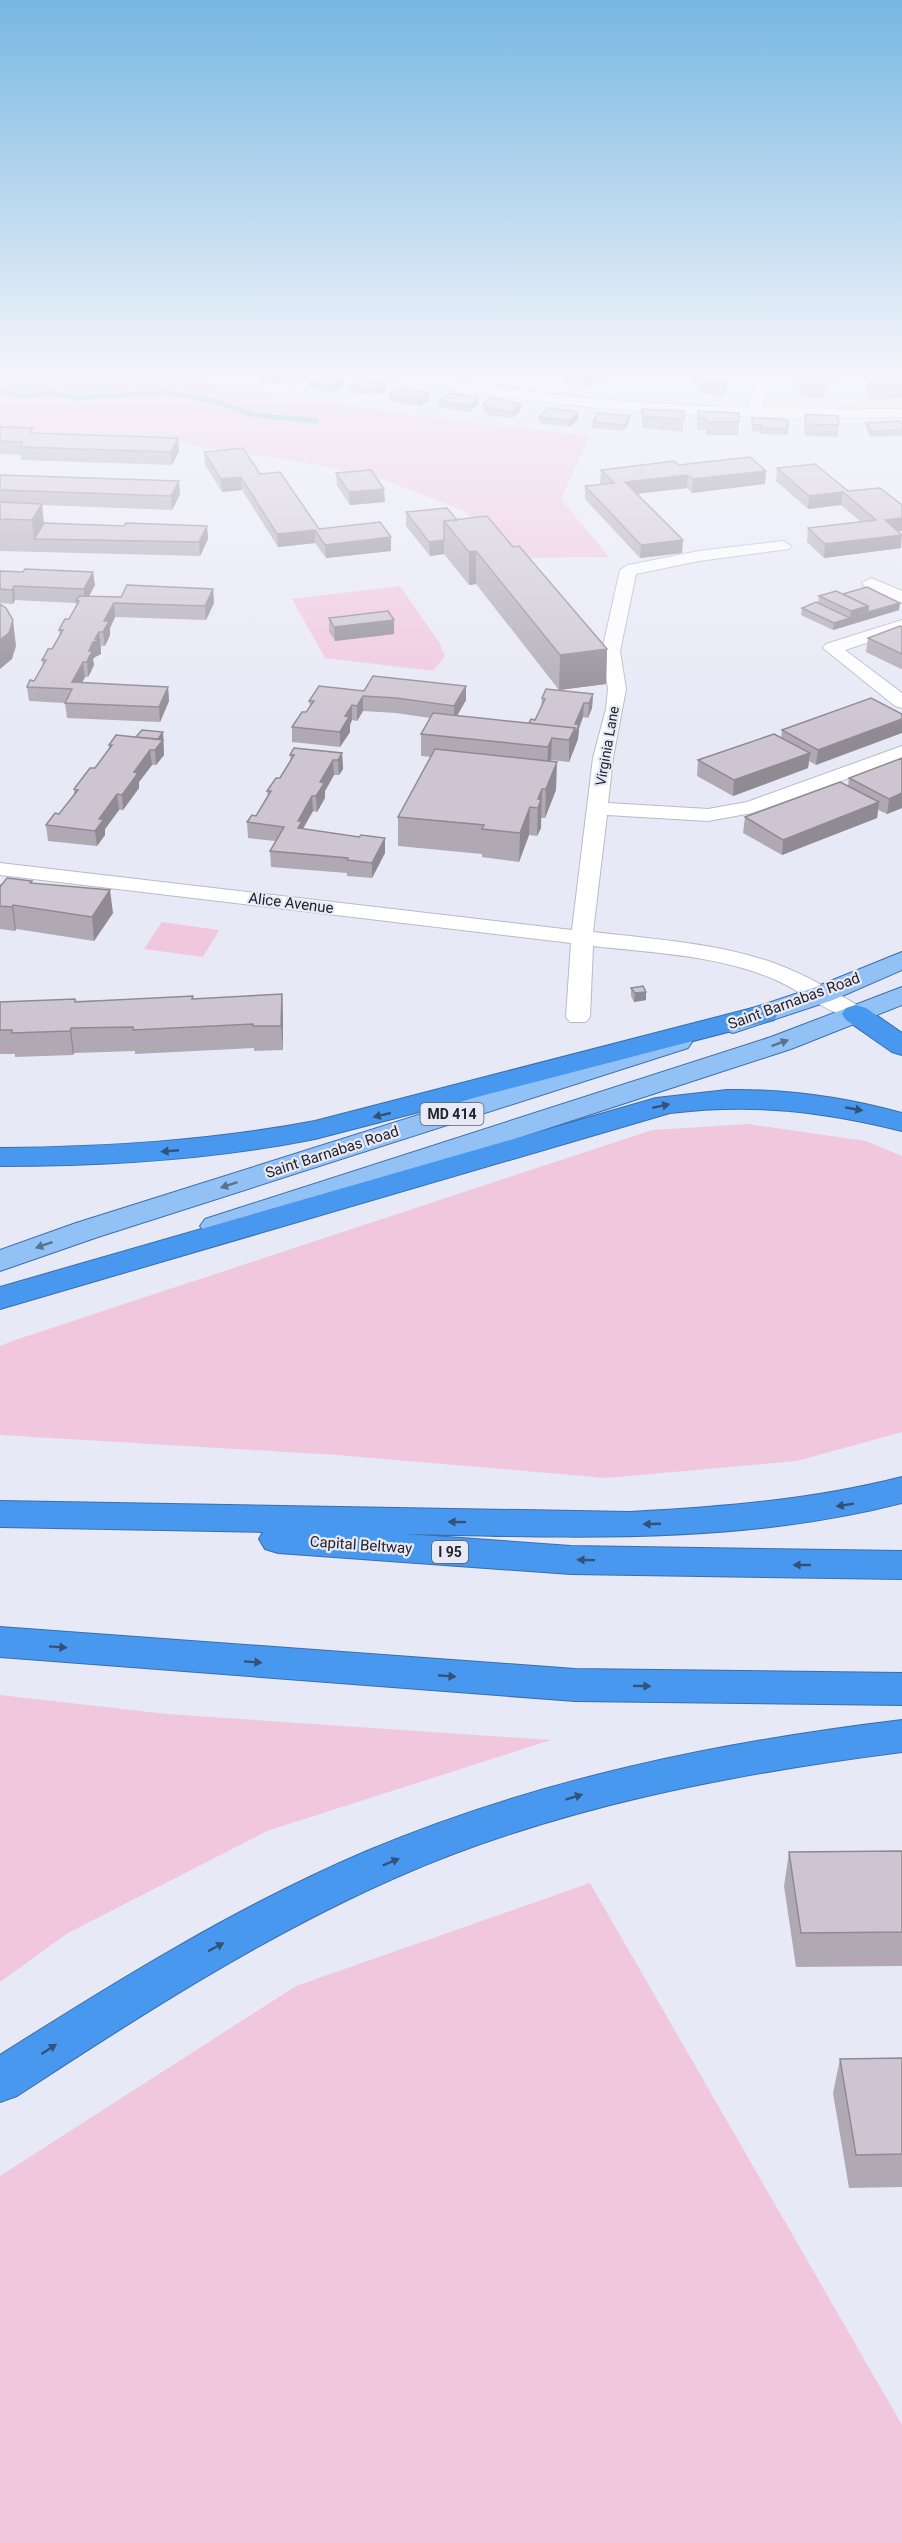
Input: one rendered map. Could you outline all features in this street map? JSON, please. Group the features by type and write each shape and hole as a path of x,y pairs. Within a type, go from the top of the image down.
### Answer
{"highway":[{"path":"0,1157 97,1156 171,1151 244,1143 319,1130 764,1014"},
{"path":"856,1014 902,1046"},
{"path":"0,1297 667,1104 759,1096 869,1112 902,1122"},
{"path":"0,1515 641,1524 709,1522 783,1514 855,1503 902,1490"},
{"name":"Capital Beltway","path":"0,1515 379,1547 571,1560 780,1565 902,1565"},
{"path":"0,1642 575,1684 902,1689"},
{"path":"0,2080 208,1951 315,1895 421,1850 538,1808 624,1782 734,1759 902,1736"}],"main road":[{"name":"Saint Barnabas Road","path":"0,1261 98,1227 764,1014 823,994 902,960"},
{"name":"MD 414","path":"0,1297 781,1043 902,995"}],"street":[{"name":"Virginia Lane","path":"578,1017 582,936 597,808 603,758 615,709 617,689 611,651 628,570 699,556 783,546"},
{"path":"871,583 902,598"},
{"path":"902,625 832,648 902,702"},
{"path":"597,808 708,815 752,807 902,752"},
{"name":"Alice Avenue","path":"0,869 582,936"},
{"path":"582,936 738,958 769,968 823,994 856,1014"}],"shaded area":[{"path":"417,493 564,493 561,499 609,557 520,558 464,511"},
{"path":"400,586 439,642 445,656 433,671 325,658 292,599"},
{"path":"162,922 219,930 203,957 144,949"},
{"path":"748,1124 866,1141 902,1156 902,1432 797,1461 606,1478 337,1455 0,1435 0,1346 652,1130"},
{"path":"0,1695 167,1714 551,1740 267,1831 68,1933 0,1982"},
{"path":"590,1883 902,2425 902,2543 0,2543 0,2176 296,1986"}],"building":[{"path":"76,493 173,493 171,496"},
{"path":"251,493 294,493 319,529 380,522 391,537 325,545 315,530 277,534"},
{"path":"591,493 636,493 683,540 641,545"},
{"path":"805,493 837,493 809,496"},
{"path":"844,493 886,493 902,505 902,518 885,520 902,535 825,544 808,528 876,520"},
{"path":"0,502 42,504 32,520 0,519"},
{"path":"447,508 457,520 444,521 444,540 429,542 406,512"},
{"path":"487,516 513,547 519,546 607,649 560,655 476,551 469,552 444,521"},
{"path":"44,523 207,526 199,542 34,539"},
{"path":"25,569 93,572 84,589 14,586 12,590 0,589 0,571 23,572"},
{"path":"127,585 213,589 205,606 114,603 104,621 109,621 103,632 99,632 95,639 100,640 93,642 89,651 93,651 87,662 83,662 72,682 168,687 159,707 65,703 72,689 27,687 30,680 34,681 46,660 42,660 48,649 52,649 63,630 59,630 65,619 69,619 79,601 76,601 79,596 121,597"},
{"path":"867,587 900,603 868,612 868,606 843,594"},
{"path":"836,591 868,606 851,611 819,596"},
{"path":"816,602 850,618 834,623 802,608"},
{"path":"0,604 6,608 13,620 9,633 0,640"},
{"path":"388,611 394,620 334,627 329,618"},
{"path":"902,627 902,654 868,638"},
{"path":"373,676 466,686 454,706 363,696 357,706 352,705 345,716 349,717 340,732 292,727 302,712 306,712 314,701 309,701 319,686 364,691"},
{"path":"546,689 593,694 589,703 584,703 575,724 579,724 575,735 575,728 529,723 531,719 535,720 545,699 542,698"},
{"path":"871,698 902,714 902,719 818,750 782,730"},
{"path":"433,713 575,728 569,740 552,738 548,747 421,734"},
{"path":"142,730 163,732 158,739 136,737"},
{"path":"774,734 810,753 734,780 698,760"},
{"path":"116,735 163,740 155,750 150,750 134,772 138,773 122,795 117,794 99,819 104,819 95,831 46,825 55,813 59,814 78,790 74,789 90,768 95,768 112,745 109,745"},
{"path":"294,748 342,753 338,760 333,760 320,782 324,783 316,796 312,796 298,821 302,821 298,828 359,837 361,835 385,838 372,863 347,860 348,858 270,851 284,827 247,822 252,815 256,816 271,791 267,791 276,778 280,778 294,755 290,755"},
{"path":"435,749 557,762 546,789 542,789 538,799 541,799 538,808 530,807 520,833 482,829 484,825 398,817"},
{"path":"902,758 902,793 889,799 849,778"},
{"path":"840,782 879,802 783,840 745,817"},
{"path":"7,878 32,881 30,883 110,890 92,917 13,905 12,907 0,906 0,887"},
{"path":"643,986 646,992 635,993 631,988"},
{"path":"282,994 281,1026 253,1026 253,1024 133,1030 133,1027 71,1028 70,1031 12,1033 12,1030 0,1030 0,1002 75,999 75,1002 193,996 192,999"},
{"path":"902,1851 902,1932 801,1933 789,1852"},
{"path":"902,2058 902,2154 856,2155 840,2059"}]}
